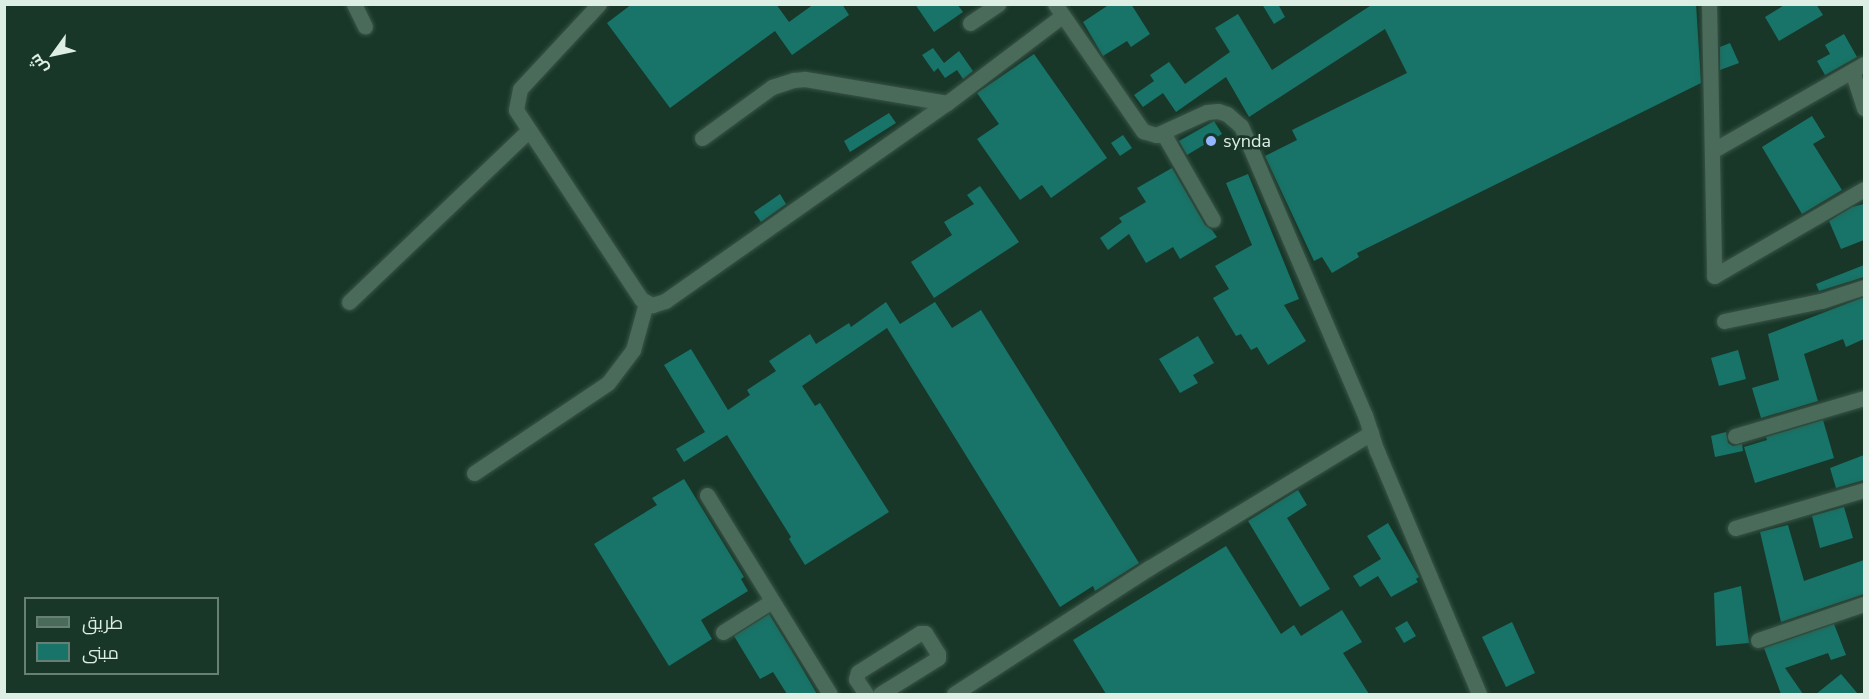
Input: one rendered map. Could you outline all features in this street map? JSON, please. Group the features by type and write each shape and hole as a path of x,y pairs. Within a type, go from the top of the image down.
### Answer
{"street":[{"path":"354,4 365,27"},
{"path":"599,4 520,89 516,110 646,303 652,305 664,301 947,103 1059,10 1138,126 1149,134 1163,133 1207,112 1218,111 1227,114 1241,126 1479,694"},
{"path":"970,23 982,9 998,4"},
{"path":"1709,4 1714,276 1864,189"},
{"path":"1712,151 1858,67 1864,108"},
{"path":"702,138 772,87 794,80 804,79 947,103"},
{"path":"349,302 528,131"},
{"path":"1163,133 1213,220"},
{"path":"1724,321 1821,302 1864,287"},
{"path":"474,473 608,383 633,350 646,303"},
{"path":"1735,436 1864,398"},
{"path":"954,694 1149,568 1371,433"},
{"path":"1735,528 1864,490"},
{"path":"707,495 830,694"},
{"path":"723,632 772,601"},
{"path":"1758,640 1864,604"},
{"path":"862,693 856,679 858,672 920,633 925,633 938,654 938,658 880,694"}],"building":[{"path":"632,4 776,4 789,22 814,4 842,4 849,15 792,55 775,31 670,108 607,23"},
{"path":"915,4 957,4 963,12 934,32"},
{"path":"1110,4 1131,4 1150,34 1131,47 1127,41 1103,56 1083,22"},
{"path":"1262,4 1278,4 1285,17 1274,24"},
{"path":"1373,4 1696,4 1701,83 1357,253 1359,257 1332,273 1322,257 1314,261 1265,156 1297,140 1292,130 1407,73 1385,29 1249,117 1226,77 1176,112 1163,93 1143,107 1134,95 1154,81 1150,75 1169,62 1185,84 1230,52 1215,28 1238,14 1272,70"},
{"path":"1786,4 1816,4 1823,15 1779,41 1765,17"},
{"path":"1844,34 1857,57 1825,75 1817,61 1830,54 1825,45"},
{"path":"1730,43 1739,63 1720,70 1720,47"},
{"path":"933,48 944,63 959,51 973,71 963,79 957,70 945,78 938,68 934,72 922,55"},
{"path":"1034,54 1107,158 1051,198 1042,185 1020,200 977,139 999,124 977,93"},
{"path":"889,113 896,123 850,152 844,141"},
{"path":"1812,116 1825,137 1813,144 1842,190 1802,214 1762,147"},
{"path":"1214,121 1222,134 1187,155 1179,141"},
{"path":"1123,135 1132,148 1120,156 1111,143"},
{"path":"1172,168 1205,225 1217,237 1180,259 1173,247 1146,263 1129,234 1108,250 1100,238 1122,222 1119,218 1146,202 1137,188"},
{"path":"1248,174 1299,299 1284,305 1306,341 1268,365 1257,347 1251,350 1241,334 1236,336 1213,298 1229,289 1215,266 1252,245 1226,183"},
{"path":"980,186 1019,242 934,298 911,262 952,235 944,222 974,204 967,195"},
{"path":"780,194 786,204 761,222 754,212"},
{"path":"1864,204 1864,240 1841,249 1829,221 1852,207"},
{"path":"1864,265 1864,277 1819,291 1816,284"},
{"path":"1864,297 1864,339 1846,347 1843,339 1804,354 1818,401 1761,418 1752,388 1779,380 1768,334"},
{"path":"886,302 900,324 935,302 952,328 981,310 1139,563 1095,591 1093,586 1060,607 887,328 802,386 815,406 820,403 889,512 805,565 789,539 791,537 727,435 684,462 676,449 705,432 664,365 691,349 728,410 750,395 747,390 776,371 769,361 810,334 816,344 849,323 851,327"},
{"path":"1198,336 1214,363 1193,375 1198,383 1180,393 1159,359"},
{"path":"1738,350 1746,379 1719,386 1711,358"},
{"path":"1823,420 1834,458 1755,483 1744,447 1767,440 1766,437"},
{"path":"1726,432 1728,443 1733,446 1742,444 1743,451 1715,457 1711,436"},
{"path":"1864,455 1864,480 1836,488 1830,468"},
{"path":"684,479 744,577 741,579 748,591 701,620 712,639 669,666 594,544 657,505 652,498"},
{"path":"1298,490 1307,505 1287,518 1330,589 1300,607 1248,521"},
{"path":"1844,507 1853,538 1820,548 1812,516"},
{"path":"1388,523 1419,577 1416,579 1418,582 1391,597 1378,576 1360,587 1353,576 1381,559 1367,536"},
{"path":"1788,525 1804,581 1864,560 1864,594 1781,622 1760,532"},
{"path":"1226,546 1281,634 1294,625 1301,636 1342,610 1362,642 1343,653 1369,694 1106,694 1073,640"},
{"path":"1741,586 1749,643 1716,646 1714,593"},
{"path":"769,614 817,694 787,694 773,672 760,679 734,636"},
{"path":"1407,621 1416,636 1404,643 1395,628"},
{"path":"1512,622 1535,673 1506,687 1482,637"},
{"path":"1834,624 1846,655 1831,660 1828,653 1785,668 1803,694 1781,694 1764,648"},
{"path":"1841,674 1858,694 1816,694"}],"place":[{"name":"synda","path":"1211,141"}]}
